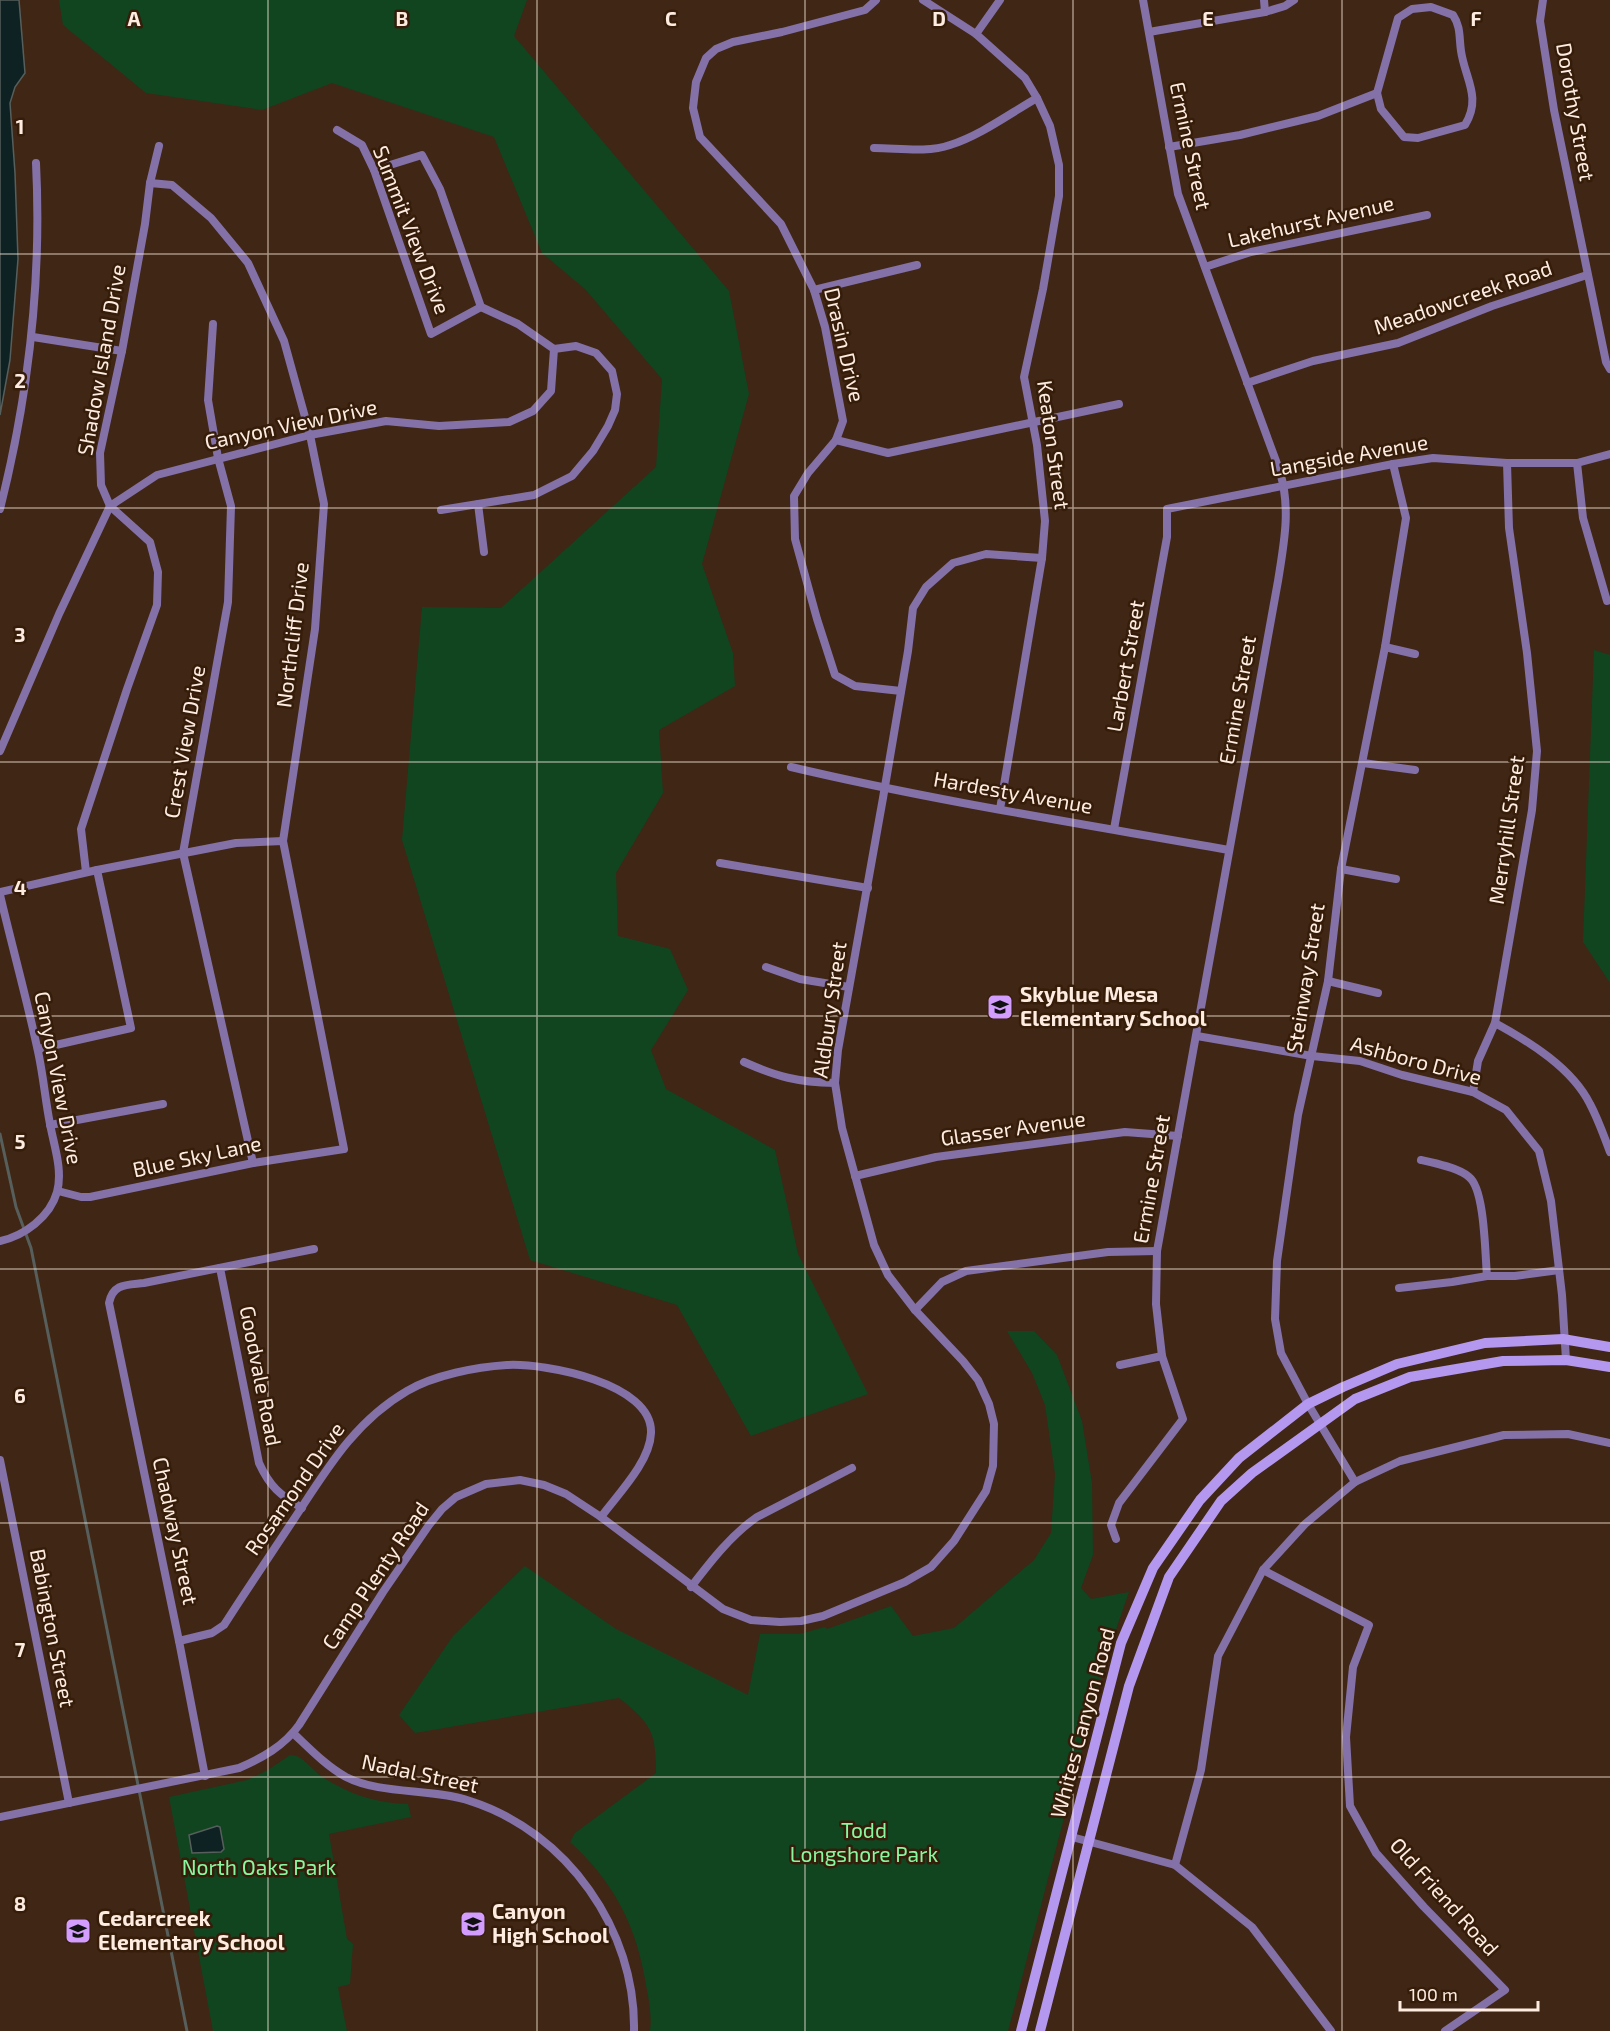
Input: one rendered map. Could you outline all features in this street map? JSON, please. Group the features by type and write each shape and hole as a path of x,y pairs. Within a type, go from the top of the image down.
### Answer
{"main road":[{"name":"Whites Canyon Road","path":"1021,2031 1121,1643 1153,1568 1200,1500 1239,1458 1308,1404 1397,1365 1485,1343 1563,1339 1610,1347"},
{"name":"Whites Canyon Road","path":"1040,2031 1129,1686 1169,1577 1221,1501 1252,1473 1355,1399 1410,1377 1503,1362 1566,1360 1610,1367"}],"street":[{"name":"Drasin Drive","path":"836,440 843,422 825,327 814,290 781,224 700,137 693,108 696,82 706,58 716,49 733,42 782,32 865,10 876,0"},
{"name":"Keaton Street","path":"923,0 976,34 1024,78 1037,98 1050,126 1059,165 1059,196 1043,289 1024,377 1038,452 1045,521 1042,558 1000,809"},
{"path":"976,34 1000,0"},
{"name":"Ermine Street","path":"1116,1539 1111,1525 1119,1503 1183,1419 1162,1356 1156,1304 1157,1251 1278,581 1285,534 1287,498 1178,194 1143,0"},
{"path":"1264,0 1265,12"},
{"path":"1149,32 1265,12 1285,6 1293,0"},
{"name":"Dorothy Street","path":"1543,0 1540,21 1554,110 1587,275 1606,362 1610,369"},
{"path":"1431,7 1453,15 1459,24 1461,52 1473,95 1469,118 1465,125 1418,138 1404,137 1381,109 1377,93 1398,18 1412,9 1431,7"},
{"path":"1169,147 1240,135 1318,116 1377,93"},
{"path":"874,148 930,149 949,146 1037,98"},
{"name":"Summit View Drive","path":"337,130 362,145 374,170 431,334 482,307"},
{"name":"Shadow Island Drive","path":"87,872 81,829 157,605 158,572 150,542 110,506 101,485 100,453 122,351 145,224 150,183 159,146"},
{"path":"374,170 422,155 440,189 482,307 518,324 554,349 576,346 596,353 612,371 617,394 615,410 608,426 593,450 572,476 534,495 441,510"},
{"path":"0,509 12,464 33,337 38,254 36,163"},
{"name":"Northcliff Drive","path":"150,183 172,185 211,218 248,263 284,341 310,435 324,504 315,630 283,841 344,1149"},
{"name":"Lakehurst Avenue","path":"1204,267 1251,252 1427,215"},
{"path":"814,290 917,265"},
{"name":"Meadowcreek Road","path":"1247,383 1312,361 1398,343 1492,306 1587,275"},
{"name":"Crest View Drive","path":"213,324 208,400 218,458 231,506 228,602 183,853 253,1163"},
{"path":"33,337 122,351"},
{"name":"Canyon View Drive","path":"110,506 157,475 310,435 386,421 439,426 509,422 533,411 551,391 554,349"},
{"path":"901,691 855,686 835,675 795,539 794,495 808,473 836,440 888,453 1119,404"},
{"name":"Langside Avenue","path":"1167,509 1433,458 1507,463 1577,463 1610,454"},
{"name":"Merryhill Street","path":"1473,1092 1478,1061 1495,1023 1532,810 1538,751 1509,528 1507,463"},
{"path":"1577,463 1583,518 1607,601"},
{"name":"Steinway Street","path":"1355,1482 1308,1404 1281,1353 1275,1319 1277,1261 1298,1115 1328,981 1341,869 1385,647 1406,518 1394,464"},
{"path":"478,504 484,552"},
{"path":"0,751 59,614 110,506"},
{"name":"Larbert Street","path":"1114,829 1167,537 1167,509"},
{"name":"Aldbury Street","path":"968,1522 986,1491 993,1466 994,1424 989,1404 978,1380 915,1310 888,1275 874,1245 842,1128 835,1083 838,1050 885,788 913,608 926,587 953,563 987,554 1042,558"},
{"path":"1385,647 1415,654"},
{"path":"1363,763 1415,770"},
{"name":"Hardesty Avenue","path":"791,766 885,788 1229,850"},
{"path":"0,894 87,872 236,843 283,841"},
{"path":"720,863 868,888"},
{"path":"1341,869 1396,879"},
{"path":"38,1049 131,1029 97,870"},
{"name":"Canyon View Drive","path":"0,894 38,1049 58,1162 58,1191 43,1217 17,1235 0,1241"},
{"path":"766,967 800,979 849,987"},
{"path":"1328,981 1378,993"},
{"path":"1495,1023 1525,1039 1562,1067 1590,1102 1610,1152"},
{"name":"Ashboro Drive","path":"1197,1036 1312,1056 1360,1061 1402,1075 1473,1092 1506,1110 1539,1151 1551,1201 1566,1360"},
{"path":"744,1062 768,1073 796,1081 835,1083"},
{"path":"50,1125 162,1104"},
{"name":"Glasser Avenue","path":"855,1176 936,1157 1125,1132 1178,1136"},
{"name":"Blue Sky Lane","path":"58,1191 90,1197 253,1163 344,1149"},
{"path":"1421,1160 1439,1164 1470,1177 1480,1195 1487,1276"},
{"path":"220,1269 314,1249"},
{"path":"915,1310 942,1282 966,1271 1108,1252 1157,1251"},
{"name":"Chadway Street","path":"205,1776 109,1304 111,1294 118,1287 220,1269"},
{"name":"Goodvale Road","path":"220,1269 259,1464 268,1482 282,1496 302,1508"},
{"path":"1399,1288 1487,1276 1515,1276 1559,1270"},
{"path":"1120,1365 1162,1356"},
{"name":"Rosamond Drive","path":"179,1641 212,1632 224,1624 347,1441 374,1414 408,1390 445,1376 475,1369 544,1366 578,1374 621,1391 638,1404 647,1414 652,1430 650,1448 601,1517"},
{"path":"1175,1865 1201,1770 1218,1656 1263,1570 1305,1524 1355,1482 1400,1461 1504,1435 1568,1434 1610,1443"},
{"name":"Babington Street","path":"0,1460 69,1803"},
{"path":"691,1587 723,1547 744,1526 852,1468"},
{"name":"Camp Plenty Road","path":"0,1817 205,1776 239,1768 261,1759 293,1733 396,1573 442,1509 456,1497 486,1484 520,1480 544,1485 566,1494 601,1517 723,1609 751,1620 801,1621 823,1616 905,1582 931,1567 968,1522"},
{"name":"Old Friend Road","path":"1263,1570 1369,1625 1353,1667 1346,1737 1350,1806 1376,1853 1424,1907 1505,1990 1445,2031"},
{"name":"Nadal Street","path":"293,1733 345,1776 367,1785 471,1801 505,1815 536,1834 582,1880 604,1912 624,1961 631,1990 634,2031"},
{"path":"1072,1837 1175,1865 1252,1927 1331,2031"}],"green space":[{"path":"59,0 527,0 514,36 729,291 749,394 702,564 733,653 735,686 659,730 663,793 616,873 618,936 670,949 688,990 651,1050 666,1089 775,1150 798,1254 868,1394 751,1436 677,1305 530,1260 402,840 422,607 501,608 656,467 662,379 585,289 542,253 494,137 332,83 262,110 146,93 63,25"},
{"path":"1594,650 1610,655 1610,983 1583,942"},
{"name":"Todd Longshore Park","path":"1007,1331 1034,1331 1057,1355 1082,1421 1092,1483 1093,1555 1081,1588 1091,1599 1129,1592 1106,1658 1008,2031 650,2031 650,2014 642,1964 630,1925 599,1873 570,1842 575,1833 656,1773 653,1738 645,1722 619,1698 415,1733 399,1715 453,1636 525,1566 616,1629 748,1695 760,1634 799,1634 825,1627 827,1629 891,1606 913,1636 954,1628 1034,1560 1051,1533 1055,1474 1045,1405 1032,1373"},
{"name":"North Oaks Park","path":"290,1755 304,1760 324,1778 344,1789 374,1800 408,1804 411,1817 329,1834 347,1939 353,1944 350,1984 338,1987 347,2031 213,2031 169,1797 247,1780 268,1770"}],"water":[{"path":"0,0 19,0 25,73 15,87 10,103 18,259 10,360 0,415"},
{"path":"220,1827 224,1849 221,1852 192,1853 189,1835"}],"waterway":[{"path":"0,1134 16,1207 31,1248 187,2031"}],"place":[{"name":"Skyblue Mesa Elementary School","path":"1000,1007"},
{"name":"Canyon High School","path":"473,1924"},
{"name":"Cedarcreek Elementary School","path":"78,1931"}]}
